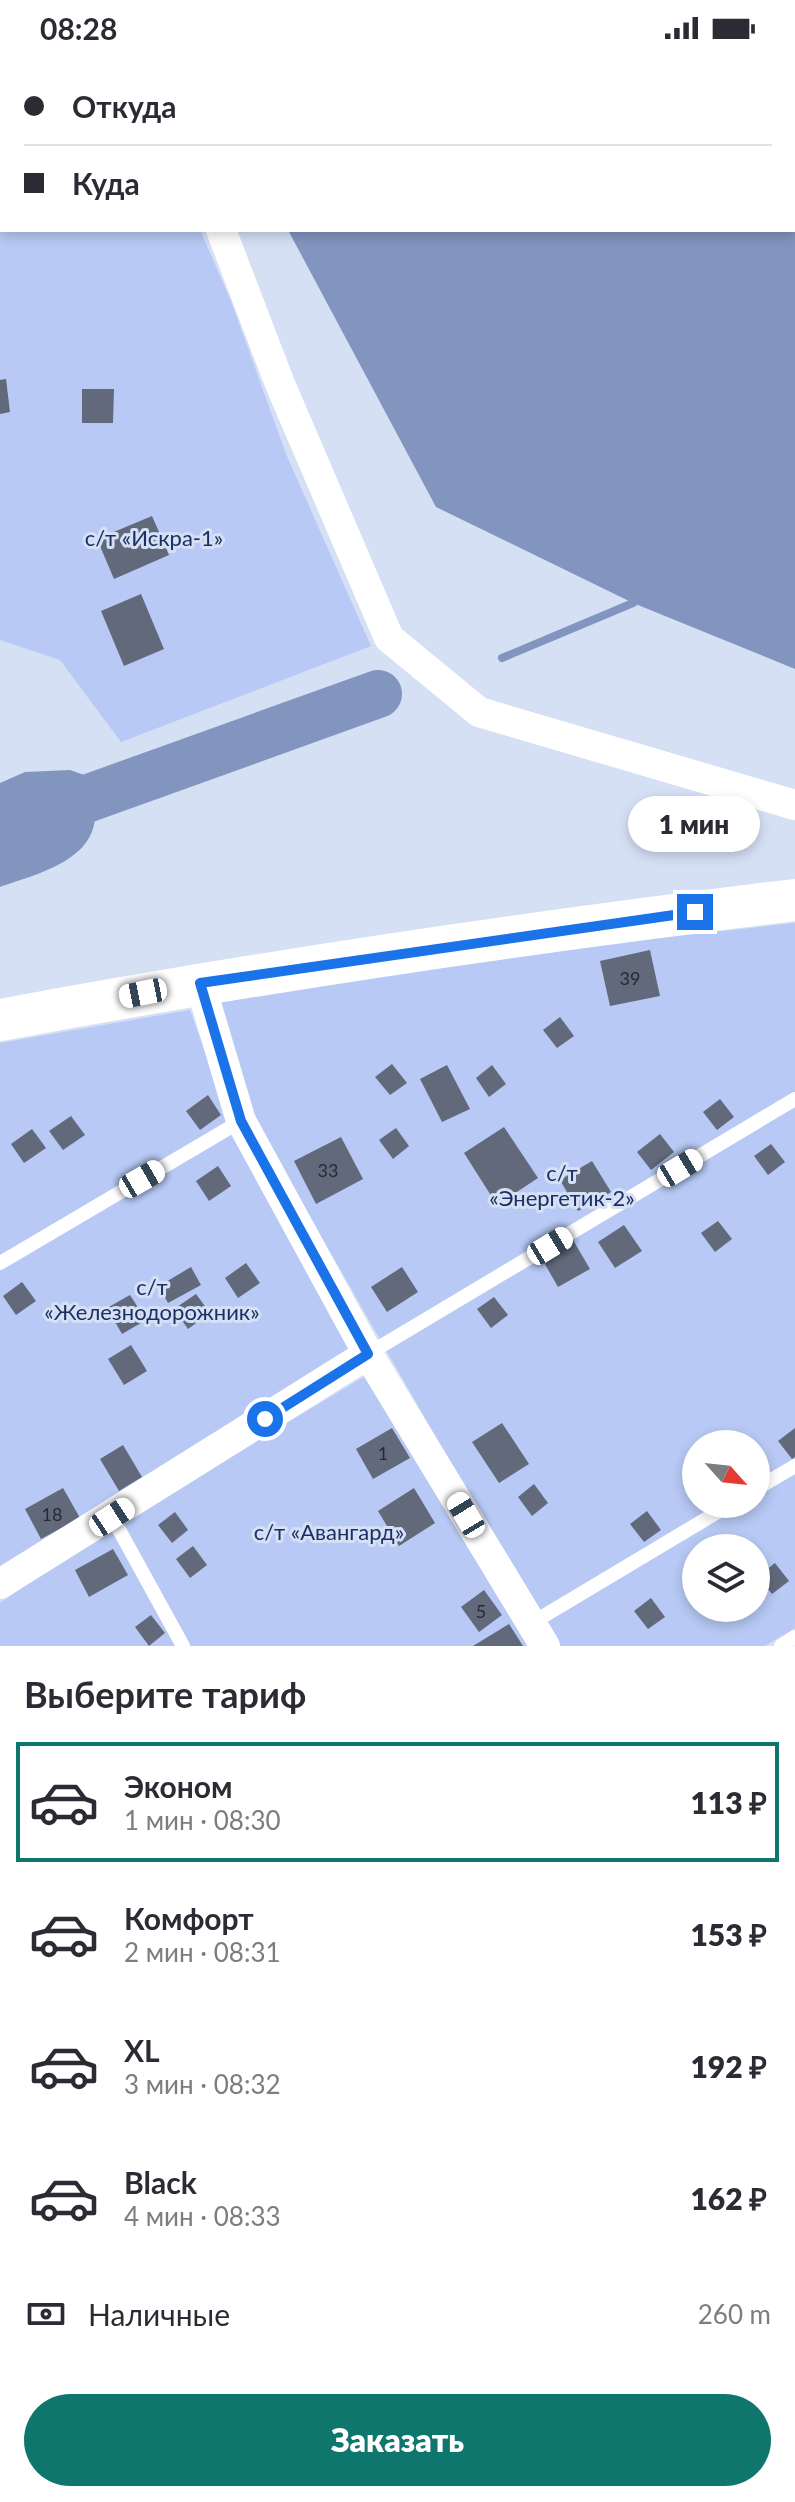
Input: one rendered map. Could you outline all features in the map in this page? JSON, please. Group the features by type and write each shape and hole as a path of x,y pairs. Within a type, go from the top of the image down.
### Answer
{"main road":[{"path":"0,1020 200,983 583,925 795,900"}],"street":[{"path":"222,232 280,384 389,638 479,712 795,805"},
{"path":"200,983 241,1121 368,1354 538,1635"},
{"path":"0,1584 112,1517 368,1354"}],"lane":[{"path":"368,1354 795,1099"},
{"path":"0,1263 241,1121"},
{"path":"770,1481 795,1466"},
{"path":"112,1517 183,1646"},
{"path":"538,1635 710,1518"},
{"path":"781,1646 795,1637"}],"green space":[{"name":"с/т «Искра-1»","path":"0,232 201,232 231,301 286,454 371,646 121,742 60,660 0,640"},
{"name":"с/т «Энергетик-2»","path":"795,923 795,1628 765,1646 555,1646 256,1122 219,997 466,959"},
{"name":"с/т «Железнодорожник»","path":"190,1010 235,1135 353,1351 0,1575 0,1043"},
{"name":"с/т «Авангард»","path":"367,1375 533,1646 0,1646 0,1603 97,1536"}],"shaded area":[{"path":"289,232 795,232 795,669 633,603 436,507"},
{"path":"70,770 90,777 95,815 85,844 60,864 0,887 0,783 25,772"}],"building":[{"path":"6,379 10,412 0,414 0,380"},
{"path":"82,389 114,389 113,423 82,423"},
{"path":"152,516 169,555 114,579 97,539"},
{"path":"141,594 164,649 124,666 101,611"},
{"path":"650,950 660,996 610,1006 600,961"},
{"path":"560,1017 574,1036 557,1048 543,1030"},
{"path":"392,1064 407,1083 390,1095 375,1077"},
{"path":"447,1065 470,1109 442,1122 420,1079"},
{"path":"492,1065 506,1084 489,1097 476,1078"},
{"path":"208,1095 221,1115 200,1130 186,1111"},
{"path":"720,1099 734,1117 717,1130 703,1112"},
{"path":"71,1116 85,1135 63,1150 49,1131"},
{"path":"504,1127 538,1178 497,1205 464,1153"},
{"path":"396,1128 409,1146 393,1159 379,1140"},
{"path":"32,1129 46,1148 24,1163 11,1144"},
{"path":"660,1134 674,1152 651,1170 637,1152"},
{"path":"341,1137 363,1179 316,1204 294,1161"},
{"path":"771,1144 785,1162 768,1175 754,1156"},
{"path":"592,1161 611,1192 578,1211 560,1180"},
{"path":"218,1166 231,1186 209,1201 196,1181"},
{"path":"718,1221 732,1239 715,1252 701,1233"},
{"path":"624,1225 642,1251 615,1268 598,1242"},
{"path":"573,1240 590,1269 558,1287 542,1259"},
{"path":"246,1263 260,1283 238,1298 225,1278"},
{"path":"191,1267 201,1285 168,1303 159,1286"},
{"path":"402,1267 418,1292 387,1312 371,1287"},
{"path":"22,1282 36,1301 16,1315 3,1296"},
{"path":"196,1294 210,1313 188,1329 174,1309"},
{"path":"130,1295 146,1320 122,1334 107,1308"},
{"path":"494,1297 508,1315 491,1328 477,1309"},
{"path":"131,1345 147,1371 124,1385 108,1359"},
{"path":"502,1423 529,1464 499,1483 472,1442"},
{"path":"392,1428 410,1458 373,1479 356,1449"},
{"path":"795,1428 795,1457 792,1459 778,1441"},
{"path":"123,1445 142,1477 119,1491 100,1459"},
{"path":"534,1484 548,1503 532,1516 518,1497"},
{"path":"63,1488 80,1518 41,1539 25,1509"},
{"path":"414,1488 435,1523 399,1546 378,1511"},
{"path":"647,1511 661,1530 644,1542 630,1524"},
{"path":"175,1512 188,1530 172,1543 158,1525"},
{"path":"193,1546 207,1565 190,1578 176,1559"},
{"path":"113,1549 128,1575 89,1597 75,1570"},
{"path":"775,1563 789,1581 772,1594 770,1591 770,1567"},
{"path":"484,1590 502,1615 479,1632 461,1607"},
{"path":"651,1598 665,1617 648,1629 634,1611"},
{"path":"151,1615 165,1633 149,1646 135,1627"},
{"path":"509,1624 523,1646 473,1646"}],"waterway":[{"path":"502,658 633,603"},
{"path":"0,830 378,694"}],"route":[{"path":"265,1419 368,1354 241,1121 200,983 583,925 695,912"}]}
